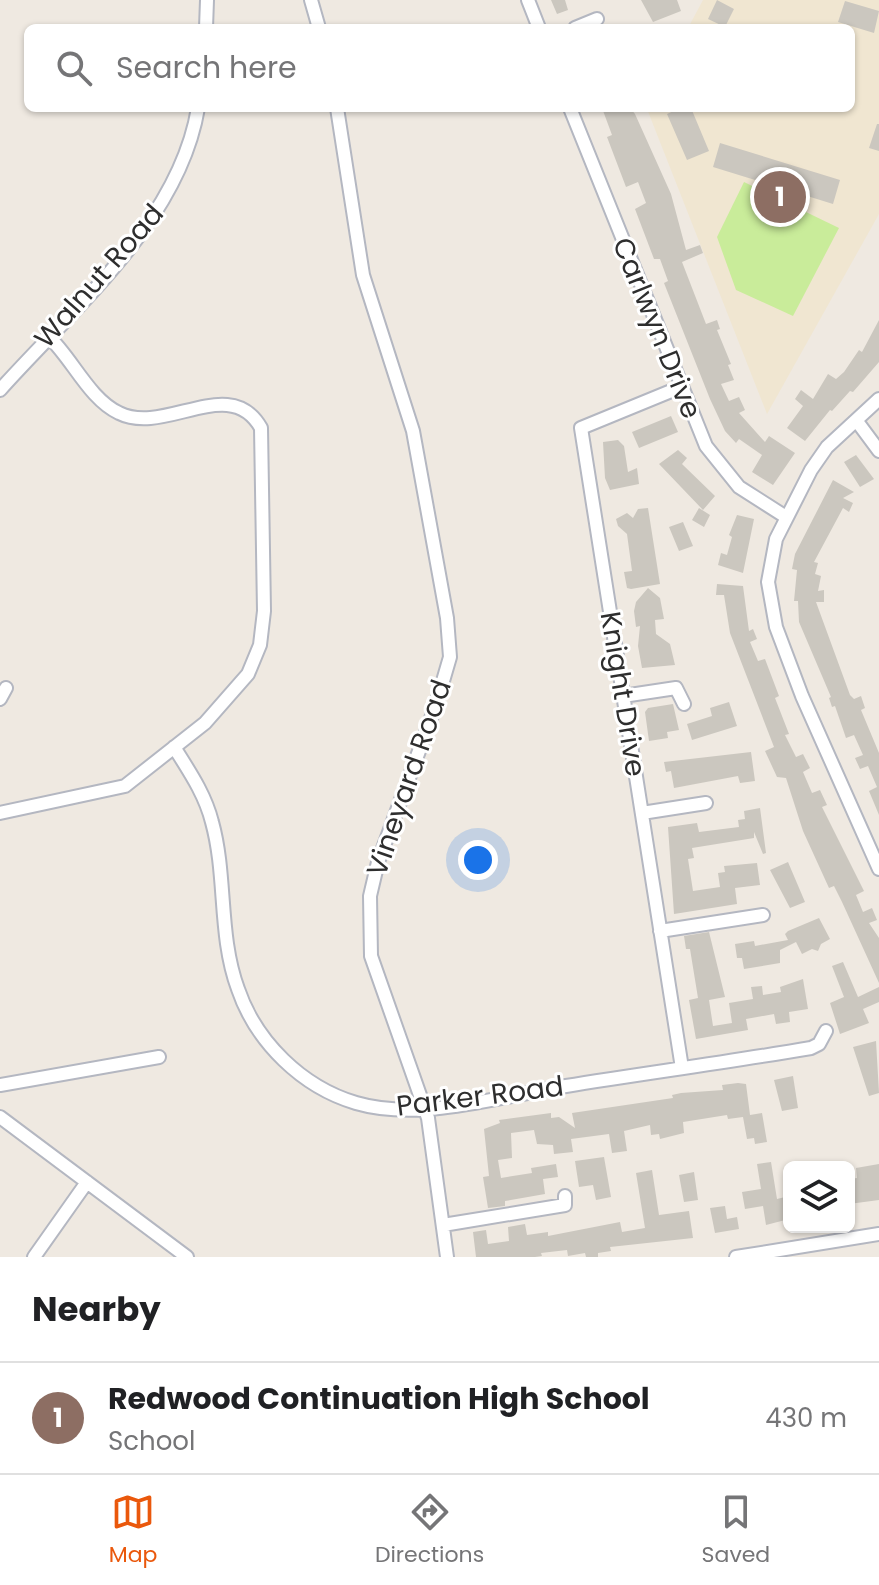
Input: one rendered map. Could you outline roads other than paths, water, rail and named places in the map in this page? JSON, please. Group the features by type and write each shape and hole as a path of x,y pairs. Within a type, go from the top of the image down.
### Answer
{"street":[{"path":"206,24 207,0"},
{"path":"311,0 318,24"},
{"path":"528,0 537,24"},
{"path":"585,24 597,19"},
{"name":"Walnut Road","path":"0,390 135,242 165,200 194,134 197,112"},
{"name":"Vineyard Road","path":"338,112 363,275 413,431 447,618 450,657 436,705 378,862 370,896 371,956 425,1108 447,1257"},
{"name":"Carlwyn Drive","path":"572,112 698,430 715,460 739,487 786,517"},
{"path":"0,813 125,786 205,723 248,674 260,645 264,611 261,428 255,417 235,404 142,417 120,414 102,399 48,336"},
{"name":"Knight Drive","path":"681,387 581,428 682,1068"},
{"path":"879,399 818,459 786,517 769,566 772,613 815,728 879,869"},
{"path":"856,420 879,451"},
{"path":"623,696 676,688 684,704"},
{"name":"Parker Road","path":"174,747 209,810 217,846 230,965 238,991 261,1034 292,1067 341,1097 371,1106 425,1108 811,1048 819,1044 826,1031"},
{"path":"642,813 706,803"},
{"path":"660,931 763,915"},
{"path":"0,1085 159,1057"},
{"path":"0,1117 187,1257"},
{"path":"34,1257 87,1182"},
{"path":"443,1225 565,1205 565,1196"},
{"path":"736,1257 879,1234"}],"place":[{"name":"Redwood Continuation High School","path":"780,197"}]}
